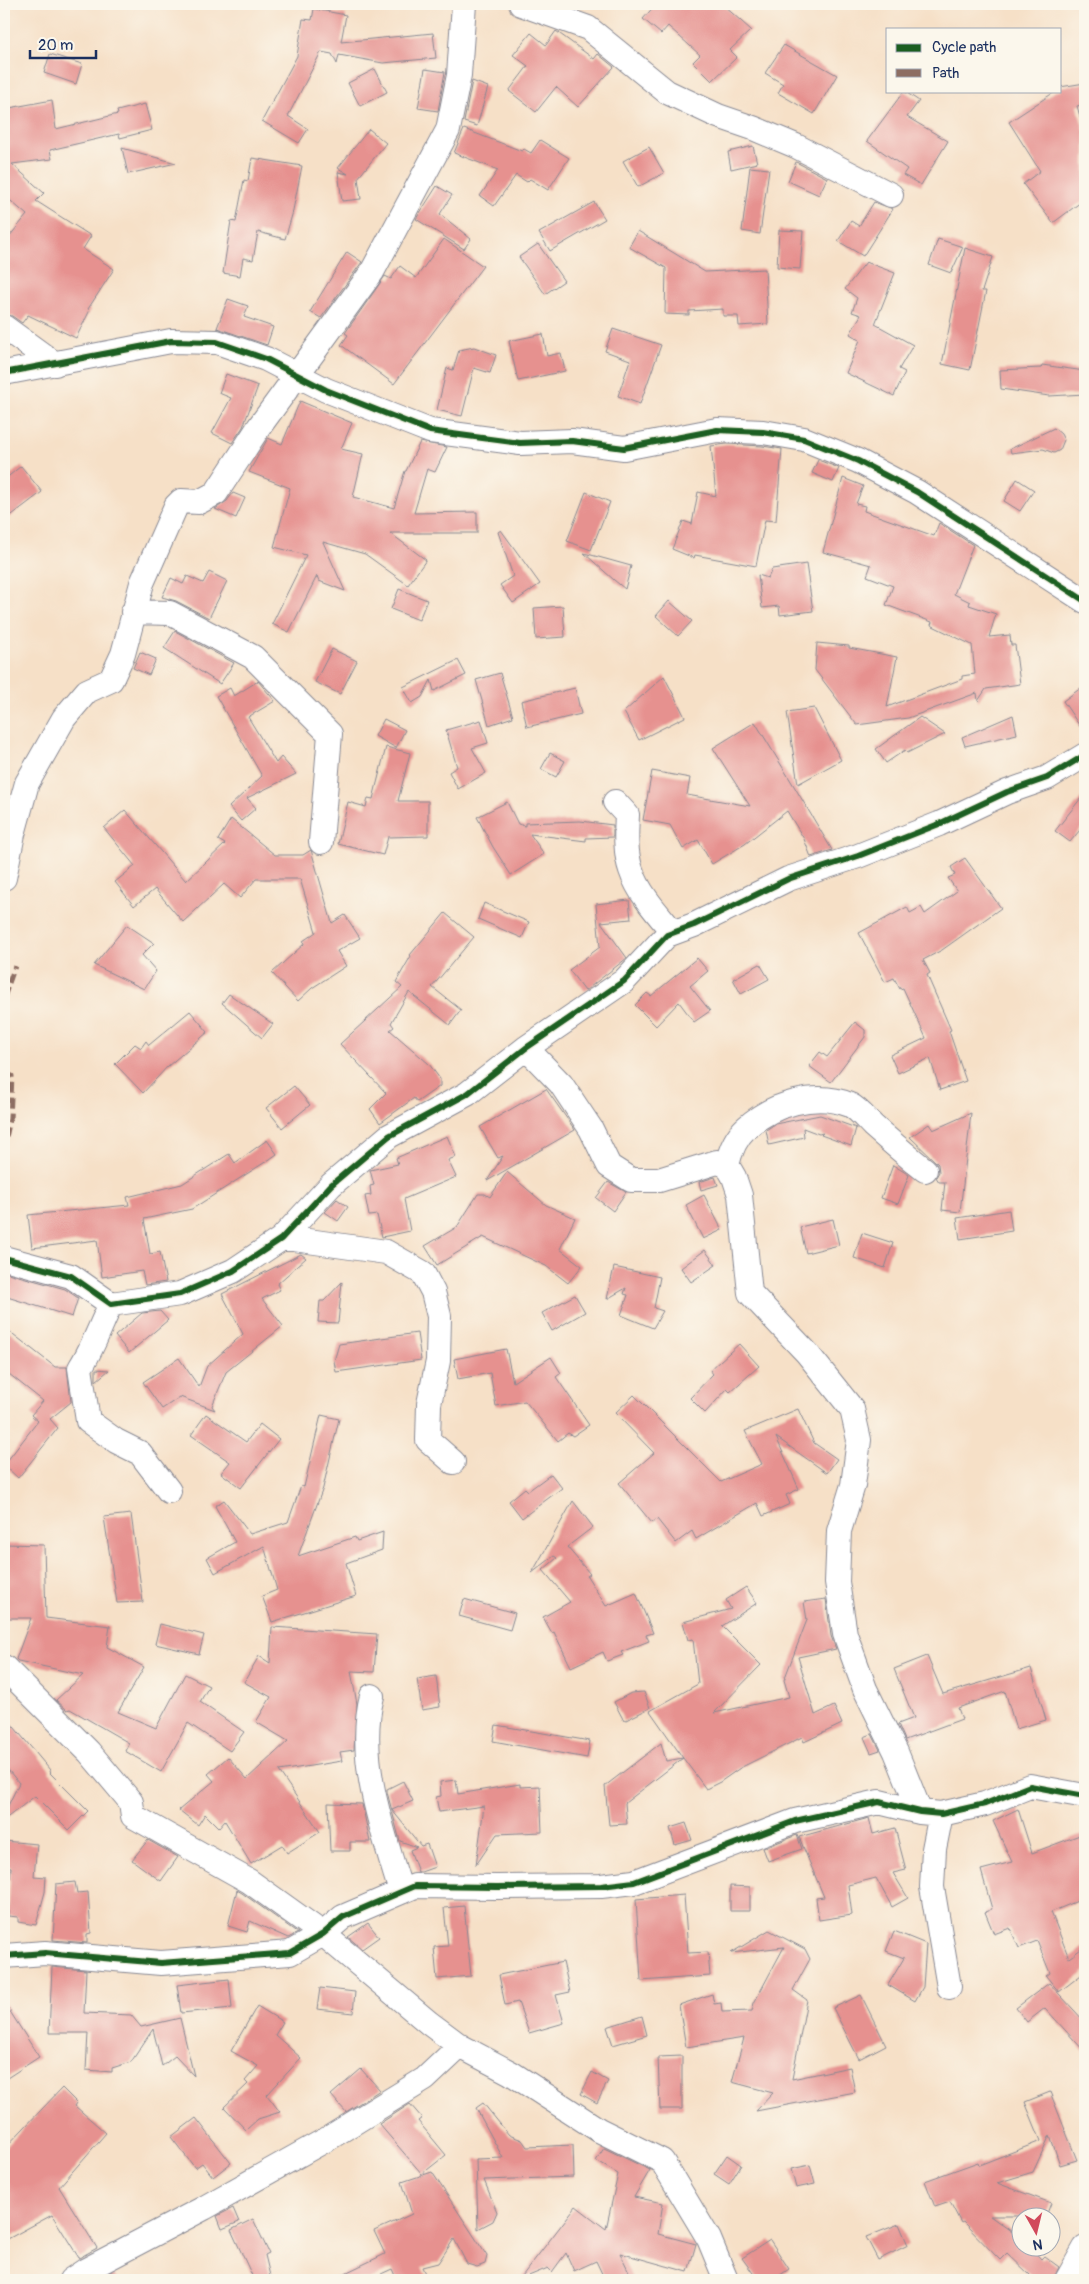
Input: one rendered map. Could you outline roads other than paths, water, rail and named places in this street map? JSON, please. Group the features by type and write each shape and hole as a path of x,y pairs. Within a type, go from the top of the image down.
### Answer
{"street":[{"path":"4,878 13,834 27,783 64,718 87,691 111,680 123,654 142,583 176,506 181,501 199,502 216,492 297,375 372,272 448,130 459,75 464,4"},
{"path":"521,4 588,28 667,92 718,116 796,146 891,195"},
{"path":"4,327 55,364"},
{"path":"4,374 172,341 217,342 266,359 326,390 430,431 520,443 572,441 624,448 717,430 763,432 804,439 858,461 917,492 1085,601"},
{"path":"133,612 170,612 253,657 330,734 321,842"},
{"path":"4,1258 71,1276 110,1304 180,1294 233,1271 280,1239 331,1185 389,1136 467,1094 526,1048 624,981 667,934 694,925 788,879 858,856 939,824 1007,792 1048,778 1085,755"},
{"path":"615,802 627,815 626,842 631,871 651,906 674,932"},
{"path":"526,1048 561,1084 591,1129 609,1166 631,1180 659,1180 717,1162 727,1165"},
{"path":"925,1170 899,1150 851,1106 830,1100 810,1100 773,1108 745,1128 730,1151 727,1165 734,1177 740,1195 750,1293 807,1353 852,1409 859,1440 853,1484 839,1531 837,1582 845,1634 865,1689 896,1752 930,1813 934,1849 932,1887 949,1986"},
{"path":"280,1239 302,1240 386,1252 423,1273 433,1292 439,1316 438,1361 429,1404 428,1440 453,1462"},
{"path":"110,1304 89,1354 80,1368 88,1421 116,1441 140,1453 169,1491"},
{"path":"4,1667 89,1752 131,1802 133,1816 249,1881 323,1934 428,2023 460,2046 511,2073 599,2130 662,2161 709,2240 726,2280"},
{"path":"372,1696 368,1714 371,1779 379,1818 401,1892"},
{"path":"4,1956 45,1953 161,1963 290,1953 323,1934 344,1917 415,1886 601,1886 634,1882 795,1821 878,1802 930,1813 985,1804 1030,1786 1085,1796"},
{"path":"71,2280 86,2270 204,2208 329,2138 426,2079 460,2046"},
{"path":"1067,2280 1085,2248"}]}
